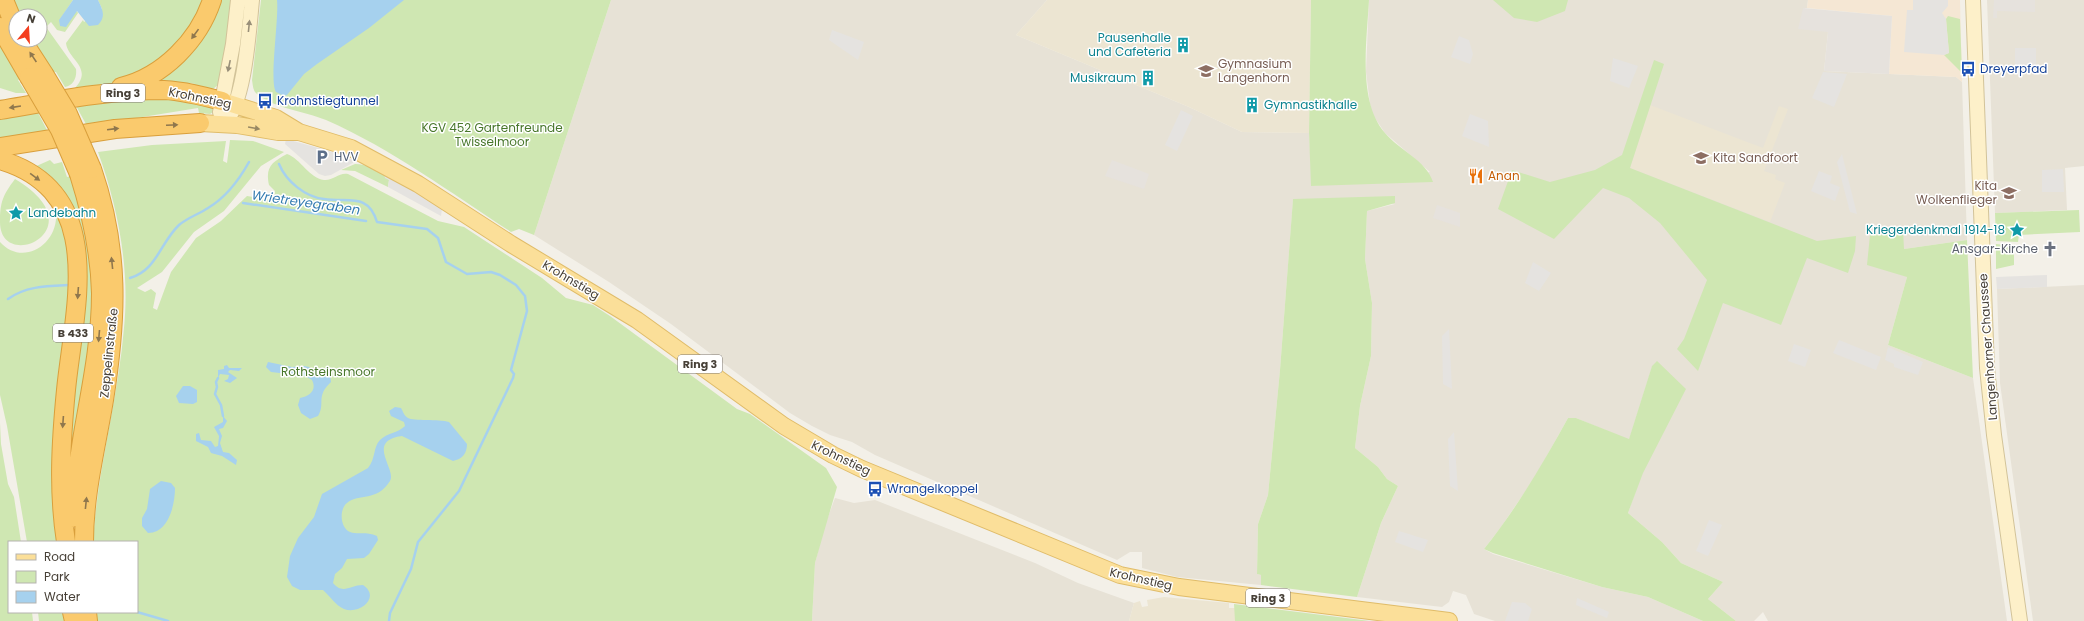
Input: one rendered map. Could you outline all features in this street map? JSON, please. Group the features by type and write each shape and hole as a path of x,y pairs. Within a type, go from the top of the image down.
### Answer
{"highway":[{"path":"4,0 8,10"},
{"path":"81,97 131,84 152,74 172,60 197,31 212,0"},
{"name":"B 433","path":"0,27 36,76"},
{"name":"B 433","path":"25,48 60,130 85,171 96,244 101,311 97,356 78,461 67,541"},
{"name":"Krohnstieg","path":"0,110 81,97 165,90 195,94 229,103"},
{"name":"Krohnstieg","path":"0,147 115,129 200,123"},
{"name":"B 433","path":"0,160 21,168 45,185 64,208 75,238 79,275 66,388 61,463 62,510 67,541"},
{"name":"Zeppelinstraße","path":"84,541 89,478 104,402 112,348 115,309 110,242 105,214 85,171"}],"main road":[{"path":"229,103 238,0"},
{"path":"224,124 220,112 229,103 246,51 252,0"},
{"name":"Langenhorner Chaussee","path":"1973,0 1986,368 2020,621"},
{"name":"Krohnstieg","path":"229,103 283,121 299,132"},
{"name":"Krohnstieg","path":"200,123 224,124 278,132 299,132 351,148 418,184 512,244 619,308 674,345 784,426 851,464 1120,575 1179,587 1449,621"}],"shaded area":[{"path":"611,0 1047,0 1016,35 1189,107 1242,132 1309,133 1312,186 1430,172 1385,133 1371,112 1366,72 1369,0 1808,0 1807,8 1804,8 1828,32 1824,71 1956,77 1962,82 1967,240 1904,249 1870,235 1907,277 1888,345 1973,378 2007,621 1768,621 1763,612 1754,621 1736,621 1708,599 1723,582 1681,563 1662,542 1628,513 1642,473 1652,367 1629,440 1576,418 1568,418 1535,477 1484,549 1493,554 1602,587 1648,597 1703,621 1495,621 1474,614 1466,595 1453,591 1449,602 1442,607 1357,597 1381,523 1398,486 1387,479 1378,467 1355,448 1360,406 1371,356 1372,303 1365,259 1367,211 1395,204 1347,199 1293,200 1280,370 1268,495 1258,524 1257,574 1261,575 1261,585 1177,577 1142,568 1142,552 1130,552 1117,560 875,455 852,442 830,435 790,413 671,324 609,282 534,235"},
{"name":"Gymnasium Langenhorn","path":"1047,0 1311,0 1309,133 1242,132 1189,107 1016,35"},
{"path":"1808,0 1960,0 1962,82 1956,77 1889,74 1892,16 1807,8"},
{"path":"1913,0 1948,0 1948,6 1942,13 1946,19 1949,53 1944,55 1904,52 1907,10 1913,10"},
{"path":"1987,0 2084,0 2084,166 2065,168 2067,210 1995,213"},
{"path":"1994,0 2035,0 2035,12 1997,11 1997,18 1993,18"},
{"path":"1803,8 1892,16 1889,74 1824,71 1828,32 1798,29"},
{"path":"832,30 864,42 858,60 829,40"},
{"path":"1459,36 1469,40 1473,54 1470,64 1451,57"},
{"path":"2015,48 2036,48 2036,69 2015,69"},
{"path":"1613,58 1638,66 1629,88 1610,81"},
{"path":"1823,72 1847,74 1834,107 1812,98"},
{"name":"Kita Sandfoort","path":"1650,105 1763,148 1779,106 1788,109 1764,171 1776,175 1775,179 1785,183 1770,222 1630,168"},
{"path":"1181,110 1193,116 1177,151 1165,145"},
{"path":"1470,114 1488,121 1489,147 1462,136"},
{"name":"HVV","path":"286,139 333,152 356,161 331,175 325,176 319,174 285,144"},
{"path":"1842,154 1857,214 1850,212 1837,162"},
{"path":"1112,160 1149,174 1144,189 1105,176"},
{"path":"2063,169 2064,192 2042,192 2042,170"},
{"path":"1819,171 1832,176 1830,183 1840,187 1835,201 1811,191"},
{"path":"384,174 447,208 444,210 442,209 441,216 388,187 389,180 385,178"},
{"path":"1437,205 1460,213 1460,227 1433,218"},
{"path":"1533,262 1551,273 1539,291 1525,283"},
{"path":"2047,275 2047,287 1997,289 1996,277"},
{"path":"2084,285 2084,621 2033,621 2000,383 1997,289"},
{"path":"1449,329 1452,389 1443,384 1442,336"},
{"path":"1839,340 1881,357 1876,370 1833,353"},
{"path":"1794,344 1811,350 1805,367 1788,361"},
{"path":"1888,347 1923,362 1918,375 1894,367 1894,364 1885,360"},
{"path":"1454,432 1458,491 1450,486 1448,439"},
{"path":"835,498 854,503 875,500 1035,563 1078,583 1134,603 1129,621 812,621 815,563 825,525"},
{"path":"1709,520 1722,525 1708,556 1696,551"},
{"path":"1399,531 1428,540 1423,552 1395,542"},
{"path":"1164,597 1229,603 1229,608 1235,608 1235,621 1129,621 1134,603 1140,601 1142,607 1148,606 1147,600"},
{"path":"1577,598 1609,612 1607,618 1576,605"},
{"path":"1512,602 1525,603 1532,609 1528,621 1505,621"}],"green space":[{"path":"12,0 73,0 59,21 77,11 78,13 65,32 57,30 51,22 48,25 48,8 15,8"},
{"path":"98,0 207,0 187,38 139,75 110,85 71,92 78,84 81,77 81,71 79,65 71,55 66,43 83,20 84,22 102,9"},
{"path":"217,0 234,0 220,83 212,90 194,89 195,84 189,83 187,88 157,85 156,78"},
{"name":"KGV 452 Gartenfreunde Twisselmoor","path":"261,0 611,0 534,235 519,229 511,232 421,172 374,144 326,120 273,103 257,94 254,90 252,80"},
{"path":"1311,0 1369,0 1366,70 1370,104 1376,120 1385,133 1425,167 1433,182 1311,186 1309,133"},
{"path":"1493,0 1568,0 1565,11 1537,22 1514,18"},
{"path":"1948,16 1960,19 1962,73 1944,55 1949,53 1946,19"},
{"path":"48,30 76,69 76,75 73,83 65,87 56,72 53,72 36,48 48,48"},
{"path":"0,43 21,79 18,80 26,93 16,93 0,88"},
{"path":"1654,60 1664,64 1630,168 1817,241 1856,236 1855,251 1848,273 1807,258 1781,325 1723,303 1698,371 1677,349 1684,339 1707,280 1660,223 1629,198 1603,188 1554,239 1498,209 1512,170 1550,182 1595,170 1622,155"},
{"path":"179,97 215,105 213,112 210,114 199,113 198,108 87,126 75,104 112,99"},
{"path":"37,111 48,132 0,140 0,117"},
{"name":"Rothsteinsmoor","path":"230,140 253,141 284,152 261,166 224,211 194,232 162,272 137,288 145,292 151,289 156,293 153,308 157,310 171,272 196,238 221,221 247,196 273,200 275,191 269,185 269,169 277,160 287,154 292,156 319,179 327,180 342,174 348,174 438,221 464,227 542,278 566,298 593,305 610,316 737,409 750,414 826,468 837,487 815,563 812,621 97,621 96,613 138,613 138,541 93,541 99,488 121,355 125,306 124,261 121,238 117,216 98,152 152,145 226,141 223,161 227,163"},
{"path":"50,160 54,164 62,162 67,177 71,176 75,180 94,275 92,327 65,504 84,261 32,168"},
{"path":"355,164 360,164 378,171 389,180 388,187 355,171 341,170"},
{"path":"15,179 38,197 48,214 47,228 39,239 27,244 14,244 4,237 0,222 3,199"},
{"path":"1395,196 1395,203 1367,211 1365,259 1372,303 1371,356 1360,406 1355,448 1378,467 1387,479 1398,486 1381,523 1357,597 1261,585 1261,575 1257,574 1258,524 1268,495 1280,370 1293,199"},
{"path":"2079,210 2080,232 2019,235 2018,242 1996,241 1995,213"},
{"path":"56,212 58,212 71,249 58,541 27,541 7,426 0,395 0,242 9,249 18,252 28,252 37,249 45,243 52,234"},
{"path":"1903,229 1904,249 1967,240 1973,378 1888,345 1907,277 1867,265 1870,235"},
{"path":"1996,244 2014,246 2014,265 1996,269"},
{"path":"1657,361 1686,389 1643,473 1628,513 1662,542 1681,563 1723,582 1708,599 1736,621 1703,621 1648,597 1602,587 1484,549 1518,501 1568,418 1576,418 1629,439 1652,366"},
{"path":"0,423 1,444 8,484 14,497 21,541 8,541 8,613 32,613 33,621 0,621"},
{"path":"1234,604 1370,621 1235,621"},
{"path":"38,613 63,613 65,621 39,621"}],"water":[{"path":"73,0 98,0 103,13 101,22 98,25 89,26 77,11 66,27 60,26 59,20"},
{"path":"277,0 404,0 369,28 304,74 287,95 284,96 276,92 273,76"},
{"path":"268,362 292,367 309,367 315,373 330,375 331,382 323,392 318,416 310,419 301,413 298,405 300,398 307,396 312,392 314,387 312,380 305,376 271,372 266,367"},
{"path":"227,365 229,368 242,368 239,371 230,370 228,372 237,378 230,383 224,381 228,379 229,375 220,374 218,378 218,370 224,369 224,366"},
{"path":"183,386 190,386 197,390 197,402 193,404 179,403 176,396"},
{"path":"395,407 401,408 406,416 411,419 449,422 467,444 466,451 459,459 453,461 402,436 391,439 386,443 384,449 390,470 390,481 385,488 374,495 357,498 344,506 342,518 344,527 347,530 353,533 366,533 377,536 378,540 369,554 364,558 347,559 342,568 335,574 333,583 337,587 343,589 363,585 368,590 370,595 366,604 362,607 350,610 344,609 335,603 323,590 300,590 292,586 287,577 290,556 298,538 314,517 322,494 368,468 371,464 376,446 380,440 405,426 404,422 391,416 389,411"},
{"path":"223,416 227,421 223,428 219,429 222,436 220,443 223,452 229,453 237,460 236,465 222,456 211,453 208,447 196,441 196,434 199,433 201,440 211,441 215,447 218,446 219,436 214,427 223,422"},
{"path":"161,481 171,483 175,488 174,502 166,523 155,532 148,533 142,526 142,518 147,509 150,489"}],"waterway":[{"path":"130,278 146,269 179,225 214,204 226,194 249,162"},
{"path":"279,164 291,182 303,192 317,198 349,200 363,203 368,206 377,222 427,229 438,238 446,262 467,274 491,272 500,275 516,285 525,296 527,311 511,370 514,374 513,378 459,491 418,542 411,569 390,613 389,621"},
{"name":"Wrietreyegraben","path":"243,203 366,221"},
{"path":"8,299 22,291 29,289 45,286 69,285"},
{"path":"218,378 216,382 217,387 215,394 221,405 223,416"},
{"path":"138,612 168,621"}],"place":[{"name":"Pausenhalle und Cafeteria","path":"1183,45"},
{"name":"Dreyerpfad","path":"1968,69"},
{"name":"Gymnasium Langenhorn","path":"1206,71"},
{"name":"Musikraum","path":"1148,78"},
{"name":"Krohnstiegtunnel","path":"265,101"},
{"name":"Gymnastikhalle","path":"1252,105"},
{"name":"HVV","path":"322,157"},
{"name":"Kita Sandfoort","path":"1701,158"},
{"name":"Anan","path":"1476,176"},
{"name":"Kita Wolkenflieger","path":"2009,193"},
{"name":"Landebahn","path":"16,213"},
{"name":"Kriegerdenkmal 1914-18","path":"2017,230"},
{"name":"Ansgar-Kirche","path":"2050,249"},
{"name":"Wrangelkoppel","path":"875,489"}]}
